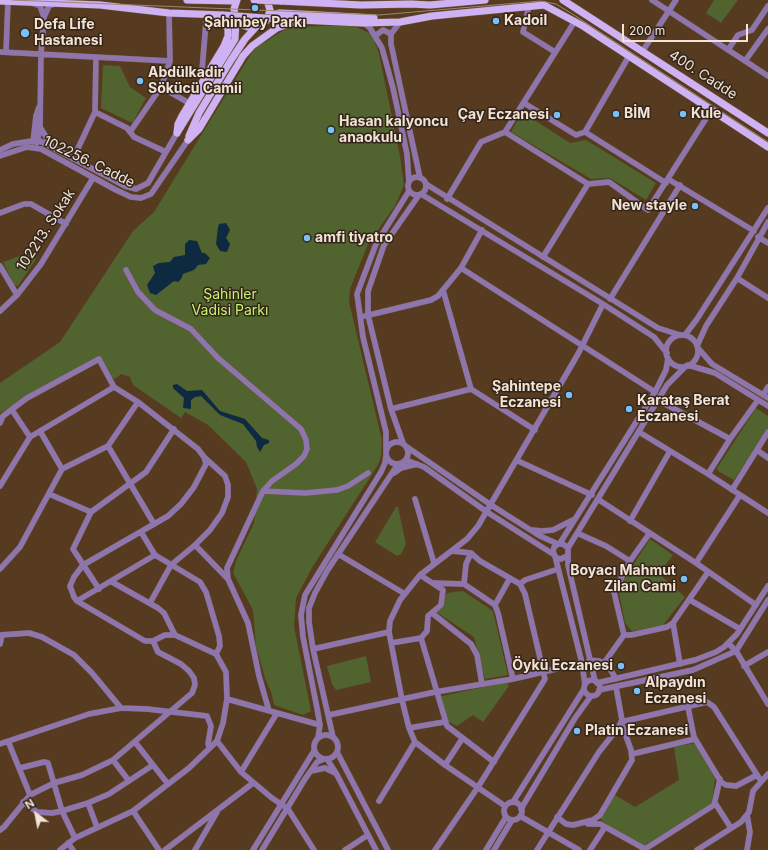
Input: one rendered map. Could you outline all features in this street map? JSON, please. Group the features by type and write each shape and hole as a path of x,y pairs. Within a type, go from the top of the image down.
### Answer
{"main road":[{"path":"177,133 234,40 236,1 187,0"},
{"path":"254,0 387,2 430,6"},
{"path":"267,1 282,6 350,9 430,6 483,0"},
{"name":"400. Cadde","path":"563,0 768,133"},
{"path":"4,1 222,11 235,17 246,27 256,27"},
{"path":"267,1 270,10 267,20"},
{"path":"188,140 199,113 231,60 245,39 256,27 267,20 270,15 280,13 357,18 432,16 545,3"},
{"name":"400. Cadde","path":"545,3 712,109 768,147"},
{"path":"100,5 169,13 363,23 400,22 432,16"},
{"path":"177,133 178,124 189,103 224,46 228,36 228,29 224,21 209,14"},
{"path":"188,140 199,129 243,56 252,46 277,28 300,20"}],"street":[{"path":"652,0 668,12 768,76"},
{"path":"642,52 676,0"},
{"path":"4,1 3,52 96,58 170,60"},
{"path":"32,3 40,6 44,17"},
{"path":"33,148 36,140 39,107 44,17 49,6 54,4"},
{"path":"529,6 523,32 555,52"},
{"path":"728,50 738,35 752,30 768,6"},
{"path":"130,132 161,87 170,60 169,13"},
{"path":"447,199 481,142 505,132 575,21"},
{"path":"204,78 202,70 206,22"},
{"path":"400,22 391,34 391,44 420,178 426,184 447,199 658,328 693,340 697,347 712,364 765,397 768,387"},
{"path":"253,850 307,765 318,738 320,725 303,637 301,615 305,595 381,472 385,463 386,432 363,337 358,294 361,282 376,244 409,191 409,182 407,154 393,88 382,48 376,36 363,23"},
{"path":"745,61 768,29"},
{"path":"376,36 383,30 391,34"},
{"path":"524,102 576,135 585,132 629,56"},
{"path":"73,159 95,112 96,58"},
{"path":"161,87 189,103"},
{"path":"505,132 588,184 609,182 648,210 712,109"},
{"path":"95,112 127,128 134,137 166,152"},
{"path":"20,142 37,127"},
{"path":"37,127 54,149"},
{"path":"585,132 667,181 680,185 754,231"},
{"name":"102256. Cadde","path":"0,150 20,142 36,140 125,186 136,189 148,183 177,133"},
{"name":"102256. Cadde","path":"0,156 26,147 41,149 131,197 141,198 151,194 188,140"},
{"name":"102213. Sokak","path":"0,311 17,295 41,264 93,178"},
{"path":"409,182 415,178 420,178"},
{"path":"406,460 408,451 391,409 368,315 368,291 384,245 412,205 426,189 426,184"},
{"path":"543,257 588,184"},
{"path":"610,299 680,185"},
{"path":"409,191 414,195 420,195 431,200 482,230 654,337 674,364 687,365 715,373 768,406"},
{"path":"412,205 420,200 431,200"},
{"path":"0,213 24,204 31,204 66,224"},
{"path":"591,696 587,694 585,687 582,663 553,549 559,544 592,495 655,392 666,370 668,344 671,340 682,335 697,319 768,208"},
{"path":"599,690 589,660 567,556 568,548 599,500 667,385 696,358 697,347 706,326 737,278 758,237 768,222"},
{"path":"360,317 430,300 443,290 461,268 482,230"},
{"path":"758,237 768,243"},
{"path":"0,266 17,295"},
{"path":"461,268 655,392"},
{"path":"126,270 138,292 154,310 191,329 218,358 301,429 306,444 304,456 296,464 272,481 264,490 227,568 228,579 248,623 259,676 269,711"},
{"path":"737,278 768,298"},
{"path":"443,290 471,388 535,430"},
{"path":"505,806 445,765 415,742 409,728 402,700 389,632 390,621 405,594 420,575 467,539 478,526 518,461 603,304"},
{"path":"0,423 3,416 27,398 99,359 114,386 174,429 225,476 228,485 228,497 218,519 195,545 170,565 150,603"},
{"path":"0,486 30,437 114,386"},
{"path":"391,409 471,388"},
{"path":"658,400 730,439"},
{"path":"708,474 730,439 758,400"},
{"path":"0,569 20,547 50,494 62,469 108,446 138,402"},
{"path":"12,410 30,437"},
{"path":"99,589 73,549 90,512 130,485 146,472 174,429"},
{"path":"40,431 62,469"},
{"path":"639,432 768,513"},
{"path":"732,490 768,432"},
{"path":"386,453 391,443 395,442 405,445 491,505 530,530 559,544 565,545 568,548"},
{"path":"108,446 154,524"},
{"path":"757,450 768,458"},
{"path":"630,521 670,451"},
{"path":"386,453 393,464 398,464"},
{"path":"60,850 75,838 132,811 168,784 217,741 223,723 227,699 226,672 216,654 175,635 166,635 153,641 145,641 77,601 70,586 74,577 83,565 168,516 185,498 203,470 206,464 204,457"},
{"path":"388,850 337,752 338,744 333,737 313,649 309,622 309,608 315,593 338,554 390,475 398,464 406,460 424,467 487,512 554,555 561,559 567,556"},
{"path":"518,461 592,495"},
{"path":"390,475 401,468 417,464"},
{"path":"0,471 7,475"},
{"path":"264,490 305,493 337,490 348,486 368,473"},
{"path":"50,494 90,512"},
{"path":"696,563 740,495"},
{"path":"415,499 434,563"},
{"path":"599,500 649,534 696,563 756,605"},
{"path":"530,530 542,532 552,530 575,519"},
{"path":"141,532 155,555 200,582 206,592 219,636 220,646 216,654"},
{"path":"577,533 606,546 630,561"},
{"path":"604,663 624,635 614,592 630,561 649,534"},
{"path":"195,545 228,579"},
{"path":"435,850 478,787 546,679 525,594 520,584 480,562 471,554 452,551"},
{"path":"338,554 405,594"},
{"path":"464,584 466,564 471,554"},
{"path":"77,601 112,582 155,555"},
{"path":"520,584 525,580 558,569"},
{"path":"624,635 631,635 667,627 673,623 708,572"},
{"path":"391,643 421,638 425,635 426,620 428,616 441,605 443,590 420,575"},
{"path":"495,605 510,578"},
{"path":"112,582 150,603 164,613 175,635"},
{"path":"432,583 464,584 495,605 513,679"},
{"path":"505,806 513,802 588,682 616,679 708,656 728,643 740,629 768,586"},
{"path":"690,600 740,629"},
{"path":"520,816 521,809 574,718 591,696 595,695 599,690 693,670 736,651 768,600"},
{"path":"432,613 471,644 477,655 482,684"},
{"path":"673,623 680,664"},
{"path":"313,649 389,632"},
{"path":"0,644 1,635 29,633 42,637 74,655 92,673 121,708"},
{"path":"421,638 435,692 446,726 494,762"},
{"path":"0,830 30,794 54,783 82,775 113,760 192,694 195,685 194,678 181,664 158,652 153,641"},
{"path":"728,643 736,651 768,704"},
{"path":"744,666 768,652"},
{"path":"589,660 604,663 616,679"},
{"path":"329,715 435,692 513,679 582,663"},
{"path":"557,817 566,824 573,826 593,820 600,815 632,760 632,754 621,722 622,720 616,687"},
{"path":"227,699 320,725"},
{"path":"536,850 599,752 621,722 707,702 714,707 762,781"},
{"path":"688,707 695,739 720,779 726,785 736,786 757,775"},
{"path":"0,744 89,714 121,708 147,709 208,716 211,726 208,744 210,748"},
{"path":"241,772 277,713"},
{"path":"409,728 444,722"},
{"path":"318,738 325,735 333,737"},
{"path":"445,765 462,739"},
{"path":"632,754 695,739"},
{"path":"8,741 30,794"},
{"path":"217,741 241,772 253,783 288,809 314,850"},
{"path":"135,742 168,784"},
{"path":"379,802 415,742"},
{"path":"314,750 317,755 325,759 336,773 376,850"},
{"path":"262,850 317,762 334,756 337,752"},
{"path":"113,760 129,781"},
{"path":"20,768 46,761 62,811 75,838"},
{"path":"23,802 37,812 52,813 62,811 88,803 109,794 153,765"},
{"path":"311,771 325,768 336,773"},
{"path":"747,850 750,832 747,815 753,791 768,774"},
{"path":"582,824 600,824 640,848 647,849 715,803 720,779"},
{"path":"165,850 253,783"},
{"path":"513,802 519,805 521,809"},
{"path":"88,803 97,827"},
{"path":"715,803 732,828"},
{"path":"505,806 504,811 506,817 512,820"},
{"path":"195,850 219,809"},
{"path":"132,811 159,850"},
{"path":"697,850 741,822 747,815"},
{"path":"494,850 512,820 520,816"},
{"path":"520,816 579,850"},
{"path":"486,850 506,817"},
{"path":"590,850 605,827"},
{"path":"345,850 368,835"},
{"path":"68,843 73,850"}],"green space":[{"path":"714,0 738,0 721,23 706,13"},
{"name":"Şahinler Vadisi Parkı","path":"351,25 372,34 379,54 400,156 404,185 395,206 368,244 350,289 349,302 382,440 381,456 378,465 313,566 296,598 294,626 311,711 303,715 274,705 256,646 253,610 233,573 236,561 254,523 257,489 246,462 208,425 185,412 181,418 133,385 130,377 121,374 115,379 110,376 99,358 93,359 0,413 0,383 60,342 133,231 154,212 254,49 289,27"},
{"path":"103,65 120,66 130,87 146,98 133,122 130,122 101,108"},
{"path":"522,112 570,143 586,140 656,183 646,200 610,178 591,179 511,132"},
{"path":"28,253 36,259 18,286 14,285 3,262"},
{"path":"756,408 768,416 768,428 734,480 718,471 717,468"},
{"path":"396,507 398,507 406,544 401,554 397,556 375,542"},
{"path":"650,539 673,555 659,574 685,597 663,625 632,631 625,623 618,588"},
{"path":"463,591 493,611 508,675 485,679 474,637 436,612 447,593"},
{"path":"366,656 371,682 336,690 332,684 327,666"},
{"path":"507,682 509,686 483,722 473,715 457,726 443,719 437,697"},
{"path":"695,743 715,778 712,803 644,846 627,838 602,821 599,816 615,795 635,807 679,780 674,747"}],"water":[{"path":"226,223 230,230 226,238 230,244 227,252 220,251 216,244 219,224"},
{"path":"189,240 197,241 202,253 205,253 210,258 206,264 198,265 194,270 183,274 178,282 174,281 156,295 150,293 147,285 155,273 153,266 159,263 170,262 174,257 185,255 185,244"},
{"path":"177,384 187,391 202,390 220,411 245,419 262,438 269,440 269,443 264,445 260,452 256,441 243,424 220,415 201,396 195,397 191,400 191,409 183,408 184,398 173,388 173,385"}],"tram line":[{"path":"12,0 379,15 541,1 556,4 574,15 768,142"}],"place":[{"name":"Şahinbey Parkı","path":"255,8"},
{"name":"Kadoil","path":"496,21"},
{"name":"Defa Life Hastanesi","path":"25,33"},
{"name":"Abdülkadir Sökücü Camii","path":"140,81"},
{"name":"BİM","path":"616,114"},
{"name":"Kule","path":"683,114"},
{"name":"Çay Eczanesi","path":"557,115"},
{"name":"Hasan kalyoncu anaokulu","path":"331,130"},
{"name":"New stayle","path":"695,206"},
{"name":"amfi tiyatro","path":"307,238"},
{"name":"Şahintepe Eczanesi","path":"569,395"},
{"name":"Karataş Berat Eczanesi","path":"629,409"},
{"name":"Boyacı Mahmut Zilan Cami","path":"684,579"},
{"name":"Öykü Eczanesi","path":"621,666"},
{"name":"Alpaydın Eczanesi","path":"637,691"},
{"name":"Platin Eczanesi","path":"577,731"}]}
